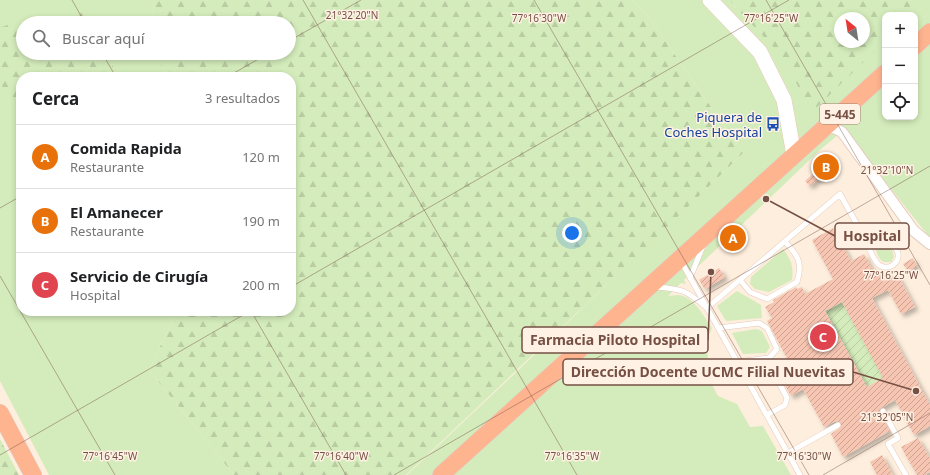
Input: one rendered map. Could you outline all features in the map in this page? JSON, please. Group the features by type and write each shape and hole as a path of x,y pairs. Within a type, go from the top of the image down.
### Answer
{"highway":[{"path":"918,43 930,32"},
{"name":"5-445","path":"441,475 625,308 643,288 680,258 708,238 794,155 882,76"},
{"path":"0,414 33,475"}],"main road":[{"path":"710,0 760,52 784,100 794,155"}],"street":[{"path":"823,129 834,128 842,132 914,231 930,244"}],"lane":[{"path":"776,163 794,155"},
{"path":"760,194 777,178 794,155"},
{"path":"707,308 840,194 876,262 883,267 891,267 897,262 898,254 895,247 864,237"},
{"path":"690,278 708,238"},
{"path":"702,249 708,238"},
{"path":"740,280 750,292 767,299 797,282 800,271 800,263 792,249 785,242"},
{"path":"680,258 800,475"},
{"path":"643,288 675,288 688,292 707,308"},
{"path":"718,328 759,323 767,328 777,349 770,358 737,362"},
{"path":"741,368 766,365 771,368 787,398 785,405 767,415"},
{"path":"883,411 898,438 888,444 906,475"},
{"path":"788,453 838,425"}],"green space":[{"path":"0,0 154,0 153,16 16,16 16,60 159,60 164,72 16,72 16,316 175,316 149,370 234,475 49,475 0,381"},
{"path":"154,0 633,0 650,19 743,153 657,237 406,475 234,475 149,370 175,316 296,316 296,72 164,72 159,60 296,60 296,16 153,16"},
{"path":"633,0 729,0 736,8 741,0 930,0 930,238 844,130 821,149 684,280 686,284 681,283 668,296 684,296 694,303 702,313 712,328 707,339 708,362 704,370 718,396 737,404 750,427 763,426 791,475 407,475 510,378 743,153 650,19"},
{"path":"729,0 927,0 915,12 882,12 882,44 812,112 781,55"},
{"path":"81,12 84,16 73,16"},
{"path":"16,20 16,60 109,60 116,72 16,72 16,101 0,84 0,24 3,27"},
{"path":"879,245 892,250 894,257 891,262 884,262 879,258 876,248"},
{"path":"783,249 791,263 793,271 792,280 769,292 755,289 750,284 751,277"},
{"path":"737,291 761,305 762,318 726,321 717,306"},
{"path":"837,293 886,382 879,380 869,386 871,390 869,391 821,303 823,301 828,310 839,304 834,295"},
{"path":"756,329 762,331 770,347 766,353 743,354 732,333"},
{"path":"0,439 19,475 0,475"}],"building":[{"path":"818,169 823,175 810,186 805,181"},
{"path":"833,228 851,261 864,254 873,271 877,270 883,282 897,274 915,307 901,314 888,290 872,298 930,405 930,426 914,435 895,400 878,410 890,431 843,457 831,434 841,427 841,423 836,421 824,427 803,389 791,396 777,371 790,364 767,321 772,318 765,307 774,302 773,300 796,287 797,289 802,287 805,294 833,279 812,240","holes":["842,302 883,378 867,387 825,311"]},
{"path":"913,258 917,266 908,271 903,264"},
{"path":"719,268 725,277 705,289 699,280"},
{"path":"918,438 930,458 930,472 925,475 917,475 901,447"},
{"path":"882,455 893,475 877,475 870,462"}],"place":[{"name":"Piquera de Coches Hospital","path":"773,124"},
{"name":"El Amanecer","path":"826,167"},
{"name":"Hospital","path":"766,199"},
{"name":"Comida Rapida","path":"733,238"},
{"name":"Farmacia Piloto Hospital","path":"711,272"},
{"name":"Servicio de Cirugía","path":"823,337"},
{"name":"Dirección Docente UCMC Filial Nuevitas","path":"916,391"}]}
